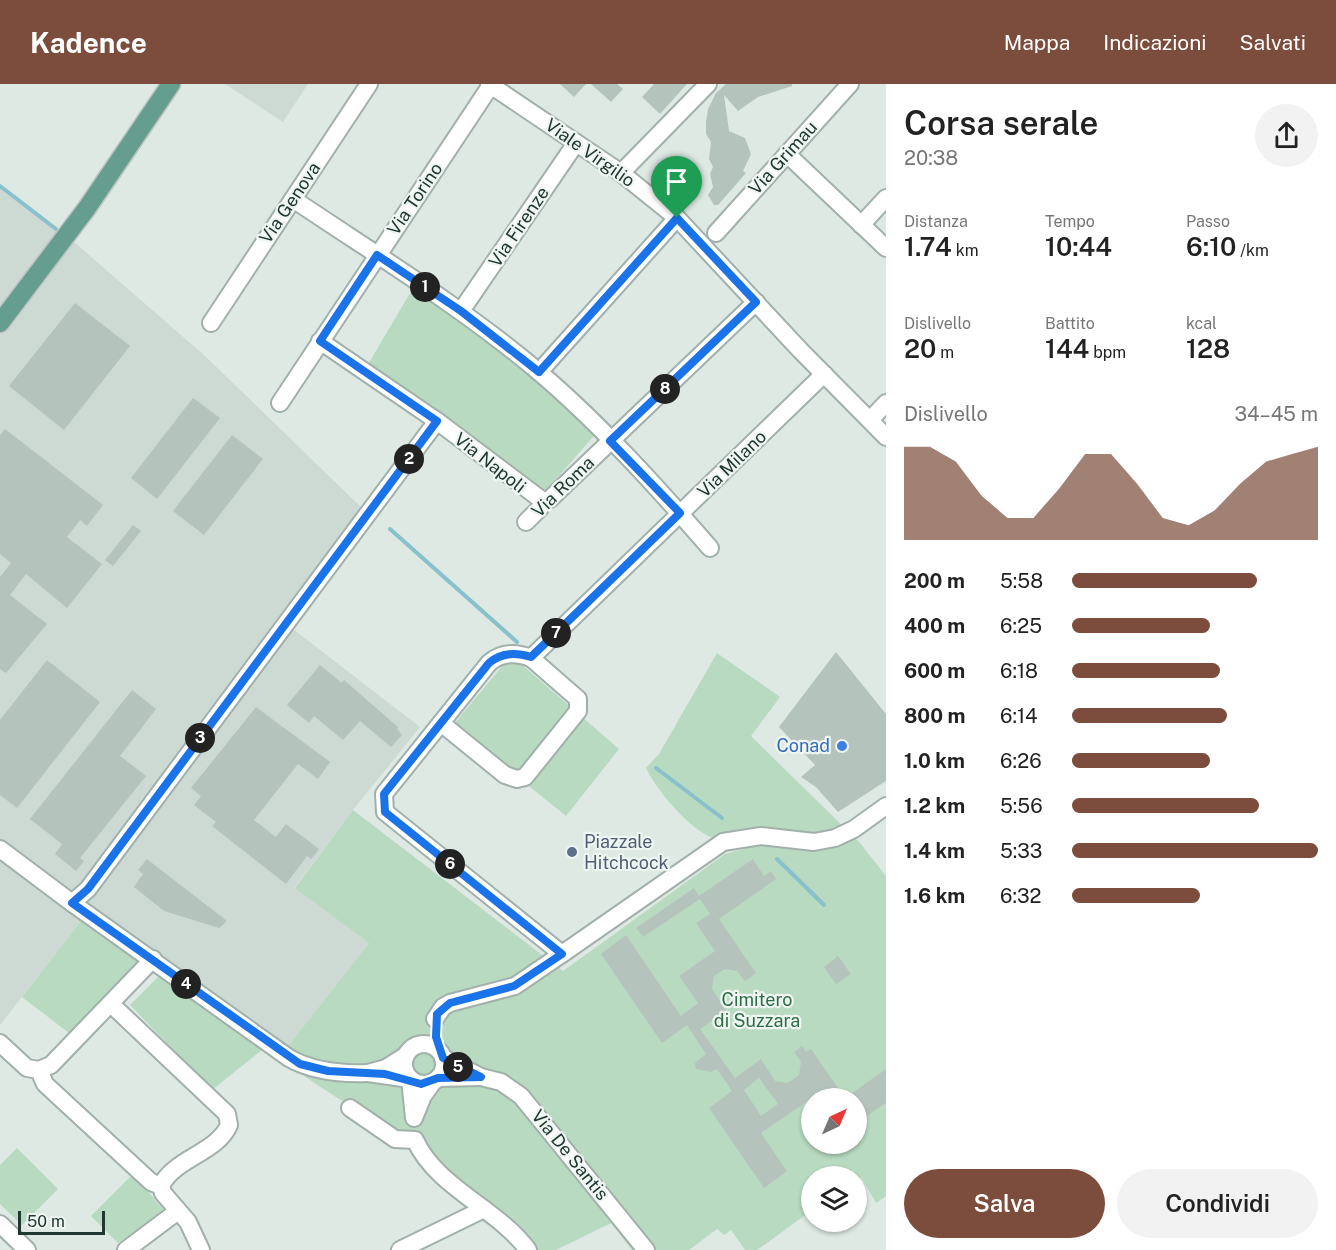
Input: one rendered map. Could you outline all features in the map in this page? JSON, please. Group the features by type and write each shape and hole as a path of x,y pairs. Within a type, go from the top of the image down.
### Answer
{"main road":[{"path":"0,323 66,235 171,84"}],"street":[{"name":"Via Genova","path":"211,323 369,84"},
{"path":"621,173 708,84"},
{"name":"Via Grimau","path":"716,233 850,84"},
{"name":"Viale Virgilio","path":"490,85 621,173 677,218 886,437"},
{"name":"Via Torino","path":"280,403 490,85"},
{"name":"Via Firenze","path":"461,311 576,142"},
{"path":"787,153 886,248"},
{"path":"861,225 886,198"},
{"path":"293,199 461,311 539,372 680,513 710,548"},
{"path":"539,372 677,218"},
{"name":"Via Roma","path":"526,522 540,508 543,501 550,499 756,302"},
{"name":"Via Napoli","path":"320,341 437,421 543,501"},
{"name":"Via Milano","path":"531,657 824,374"},
{"path":"870,420 886,403"},
{"path":"72,903 88,889 437,421"},
{"path":"441,723 505,776 517,779 525,777 578,711 578,699 531,657 513,653 495,658 441,723 384,794 385,812 562,954"},
{"path":"528,1250 513,1232 424,1158 415,1140 410,1079 404,1069 411,1051 443,1007 450,1003 514,986 723,842 760,836 814,842 835,838 854,829 886,806"},
{"path":"0,849 72,903 300,1064 328,1071 368,1073 410,1079 421,1084 436,1080 481,1077"},
{"path":"0,1043 27,1068 39,1070 51,1065 112,1005 153,959"},
{"path":"112,1005 228,1114 229,1125 223,1135 168,1176 161,1186"},
{"path":"414,1118 423,1096 444,1067 435,1019"},
{"path":"368,1073 386,1068 411,1051 427,1044 441,1054"},
{"name":"Via De Santis","path":"441,1054 481,1077 501,1082 521,1096 646,1250"},
{"path":"39,1070 45,1084 151,1182 161,1186"},
{"path":"350,1108 395,1139 415,1140"},
{"path":"161,1186 163,1193 188,1222 201,1250"},
{"path":"400,1250 484,1209"},
{"path":"126,1250 178,1211"},
{"path":"0,1224 27,1250"}],"shaded area":[{"path":"225,84 308,84 283,122"},
{"path":"0,188 66,235 204,355 363,509 280,619 420,727 295,887 369,943 278,1059 85,916 0,1025"}],"green space":[{"path":"413,288 536,374 599,430 543,494 367,366"},
{"name":"Cimitero di Suzzara","path":"717,653 780,697 751,736 860,843 886,876 886,1196 876,1203 867,1187 867,1166 801,1166 801,1218 757,1250 745,1250 731,1230 724,1235 717,1229 689,1250 632,1250 611,1223 556,1250 538,1250 513,1220 458,1177 278,1059 369,943 295,888 353,810 563,971 725,854 759,845 725,841 704,833 684,818 666,798 646,768 659,754"},
{"path":"504,664 521,664 619,749 566,816 453,725"},
{"path":"85,916 143,961 69,1033 22,997"},
{"path":"162,973 263,1049 212,1090 130,1005"},
{"path":"17,1148 58,1189 22,1225 0,1204 0,1165"},
{"path":"133,1174 164,1210 118,1243 91,1216"}],"building":[{"path":"560,84 586,84 574,97"},
{"path":"591,84 617,84 623,89 611,102"},
{"path":"654,84 687,84 660,114 642,97"},
{"path":"726,84 792,84 792,86 758,97 738,111 724,95 729,131 745,138 751,154 743,171 746,173 718,205 714,205 708,195 713,187 710,174 713,167 709,159 711,142 706,134 706,122 708,109 716,93"},
{"path":"75,303 130,346 64,430 9,386"},
{"path":"193,398 220,418 157,499 131,478"},
{"path":"5,429 103,505 87,526 80,520 67,537 102,564 67,608 26,574 10,595 47,624 6,673 0,669 0,577 11,563 0,554 0,435"},
{"path":"232,435 263,459 204,535 173,511"},
{"path":"133,525 141,531 113,566 105,560"},
{"name":"Conad","path":"836,652 886,714 886,781 838,812 816,787 801,777 815,765 779,727"},
{"path":"47,660 100,702 17,808 0,795 0,720"},
{"path":"320,665 342,683 344,680 398,727 402,735 391,747 360,721 343,740 314,716 309,723 287,705"},
{"path":"132,690 156,709 120,756 146,776 80,858 84,861 76,871 55,854 62,844 30,819"},
{"path":"256,707 330,762 318,779 298,764 254,820 276,837 286,824 319,849 311,859 307,856 286,884 212,826 216,822 194,805 201,796 191,788"},
{"path":"147,859 227,921 219,928 164,911 134,887 143,874 138,870"},
{"path":"753,859 764,876 771,871 776,879 719,919 756,973 745,981 737,971 725,969 714,976 712,989 726,1011 700,1029 735,1078 761,1059 775,1081 788,1083 799,1075 801,1062 794,1052 802,1046 806,1052 811,1049 838,1088 801,1088 801,1106 761,1133 787,1171 764,1188 709,1108 732,1091 717,1069 711,1072 696,1069 695,1063 706,1054 687,1025 662,1043 601,954 626,935 681,1016 698,1003 679,976 715,951 696,923 710,914 700,899 643,937 636,928 694,888 699,896","holes":["759,1078 778,1104 761,1116 744,1090"]},
{"path":"838,956 851,974 836,984 824,967"},
{"path":"886,1069 886,1103 867,1116 867,1088 859,1088"}],"waterway":[{"path":"0,186 56,229"},
{"path":"390,529 517,642"},
{"path":"656,768 722,818"},
{"path":"777,859 824,905"}],"place":[{"name":"Conad","path":"842,746"},
{"name":"Piazzale Hitchcock","path":"572,852"}],"route":[{"path":"677,218 756,302 610,441 680,513 531,657 513,653 495,658 489,663 384,794 385,812 562,954 514,986 499,992 468,997 450,1003 437,1014 436,1037 438,1050 443,1058 481,1077 438,1078 433,1082 421,1084 410,1079 385,1074 328,1071 300,1064 72,903 88,889 437,421 320,341 377,255 461,311 539,372 677,218"}]}
